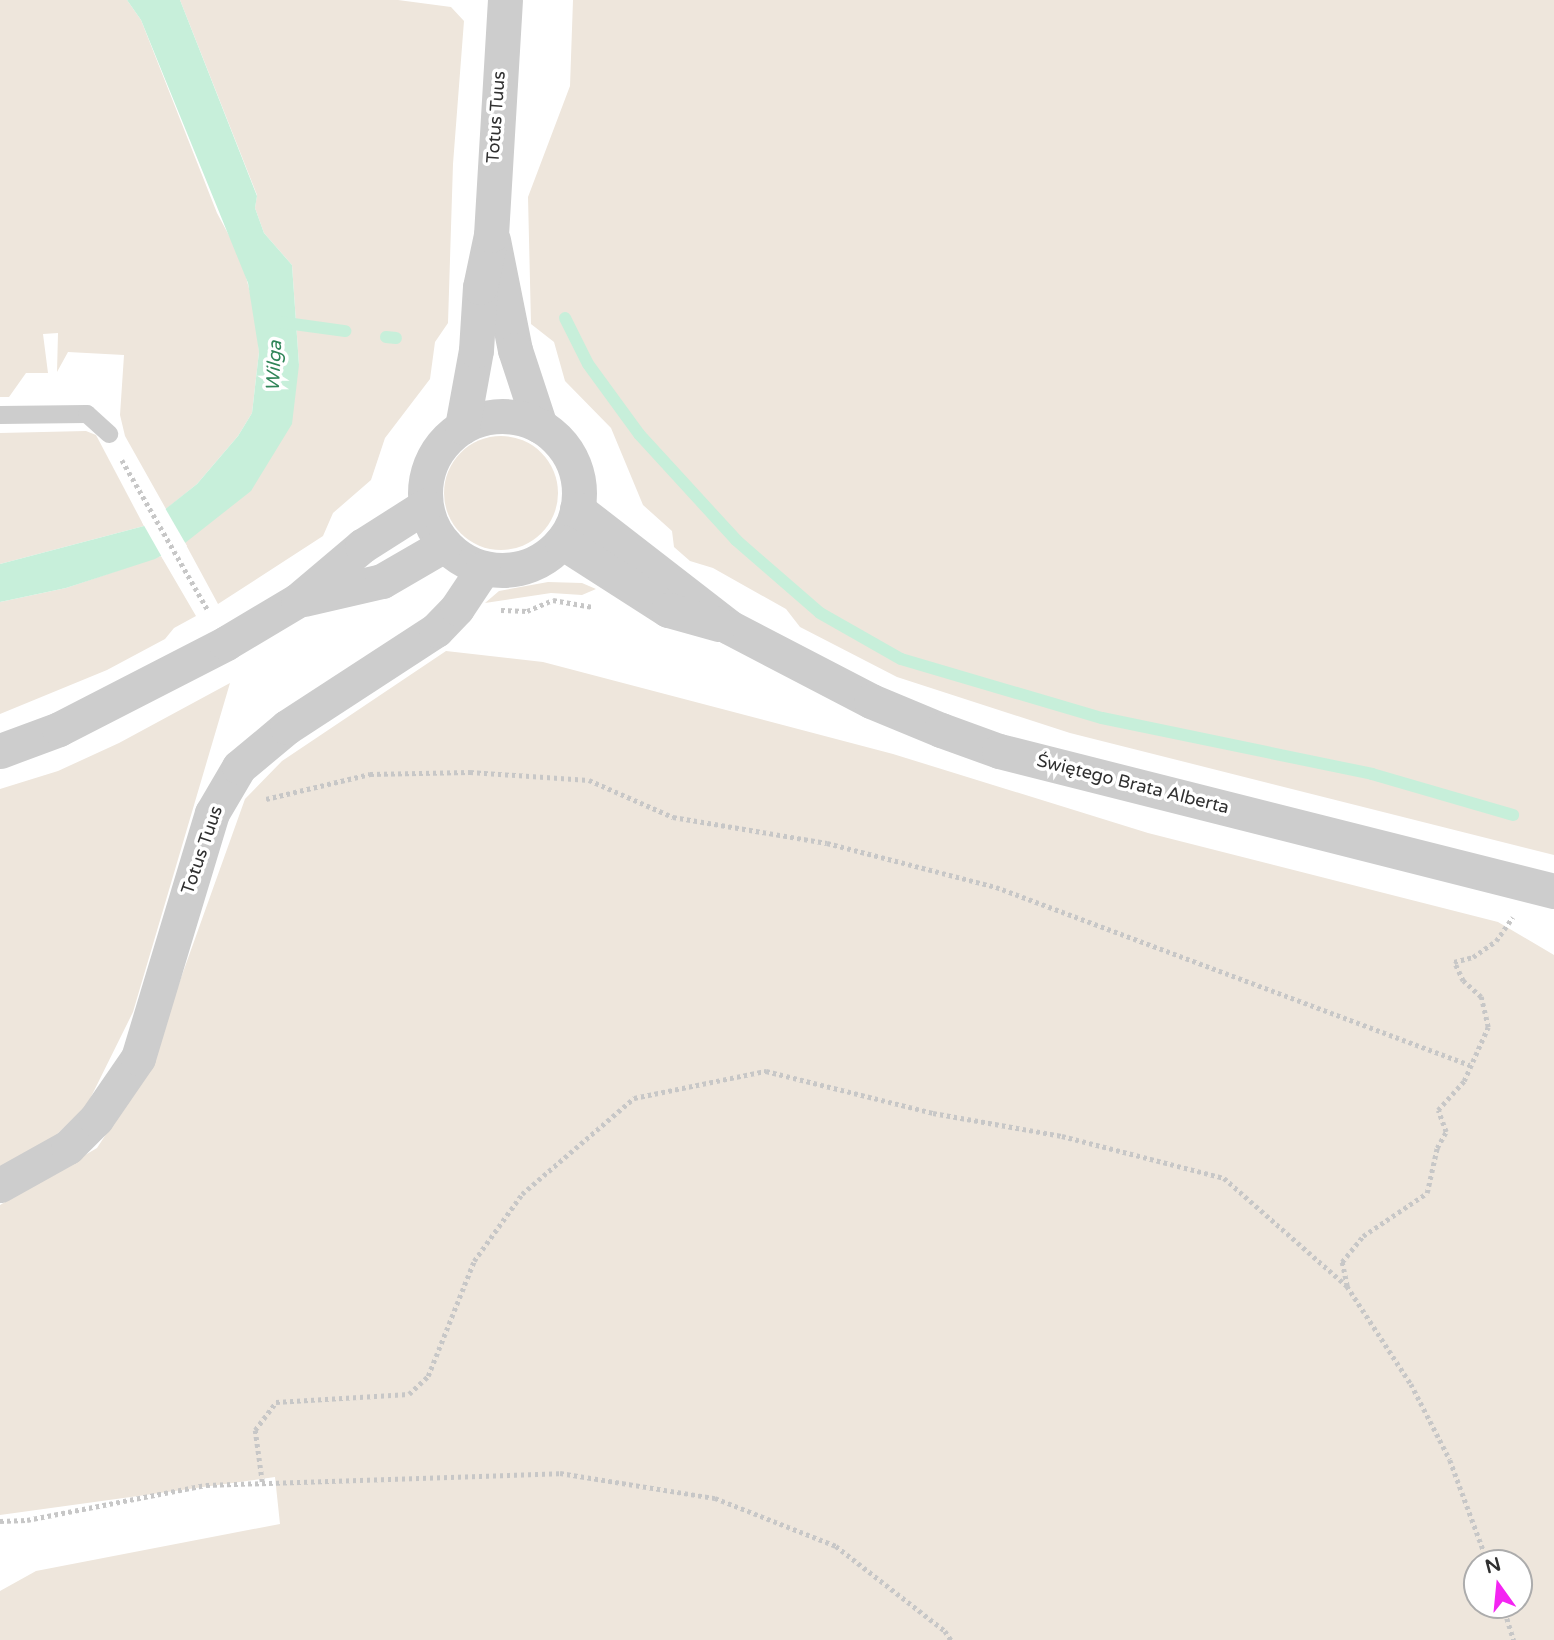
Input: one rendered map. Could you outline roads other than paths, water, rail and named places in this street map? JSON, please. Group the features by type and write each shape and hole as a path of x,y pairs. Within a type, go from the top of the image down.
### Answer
{"street":[{"name":"Totus Tuus","path":"463,427 476,351 480,287 491,235 505,0"},
{"name":"Totus Tuus","path":"491,235 515,350 540,426"},
{"path":"503,416 540,426 559,441 573,462 579,485 577,509 562,542 526,566 483,569 444,545 425,506 431,460 444,441 463,427 503,416"},
{"path":"0,751 131,695 298,600 362,546 425,506"},
{"name":"Świętego Brata Alberta","path":"577,509 729,627 871,701 999,751 1554,891"},
{"name":"Świętego Brata Alberta","path":"562,542 668,610 729,627"},
{"path":"298,600 382,581 444,545"},
{"name":"Totus Tuus","path":"0,1185 68,1147 111,1100 138,1058 212,813 239,767 287,727 436,630 457,608 483,569"}],"lane":[{"path":"0,415 87,414 109,434"}],"water":[{"name":"Wilga","path":"127,0 180,0 257,196 255,208 264,233 292,265 299,365 292,424 251,491 185,543 155,559 66,588 0,602 0,564 144,526 197,484 238,436 252,413 259,352 248,283 141,20"}],"waterway":[{"path":"565,318 588,364 639,434 736,540 820,613 901,659 1102,718 1372,774 1513,815"},
{"path":"279,322 345,331"},
{"path":"386,337 396,338"}]}
